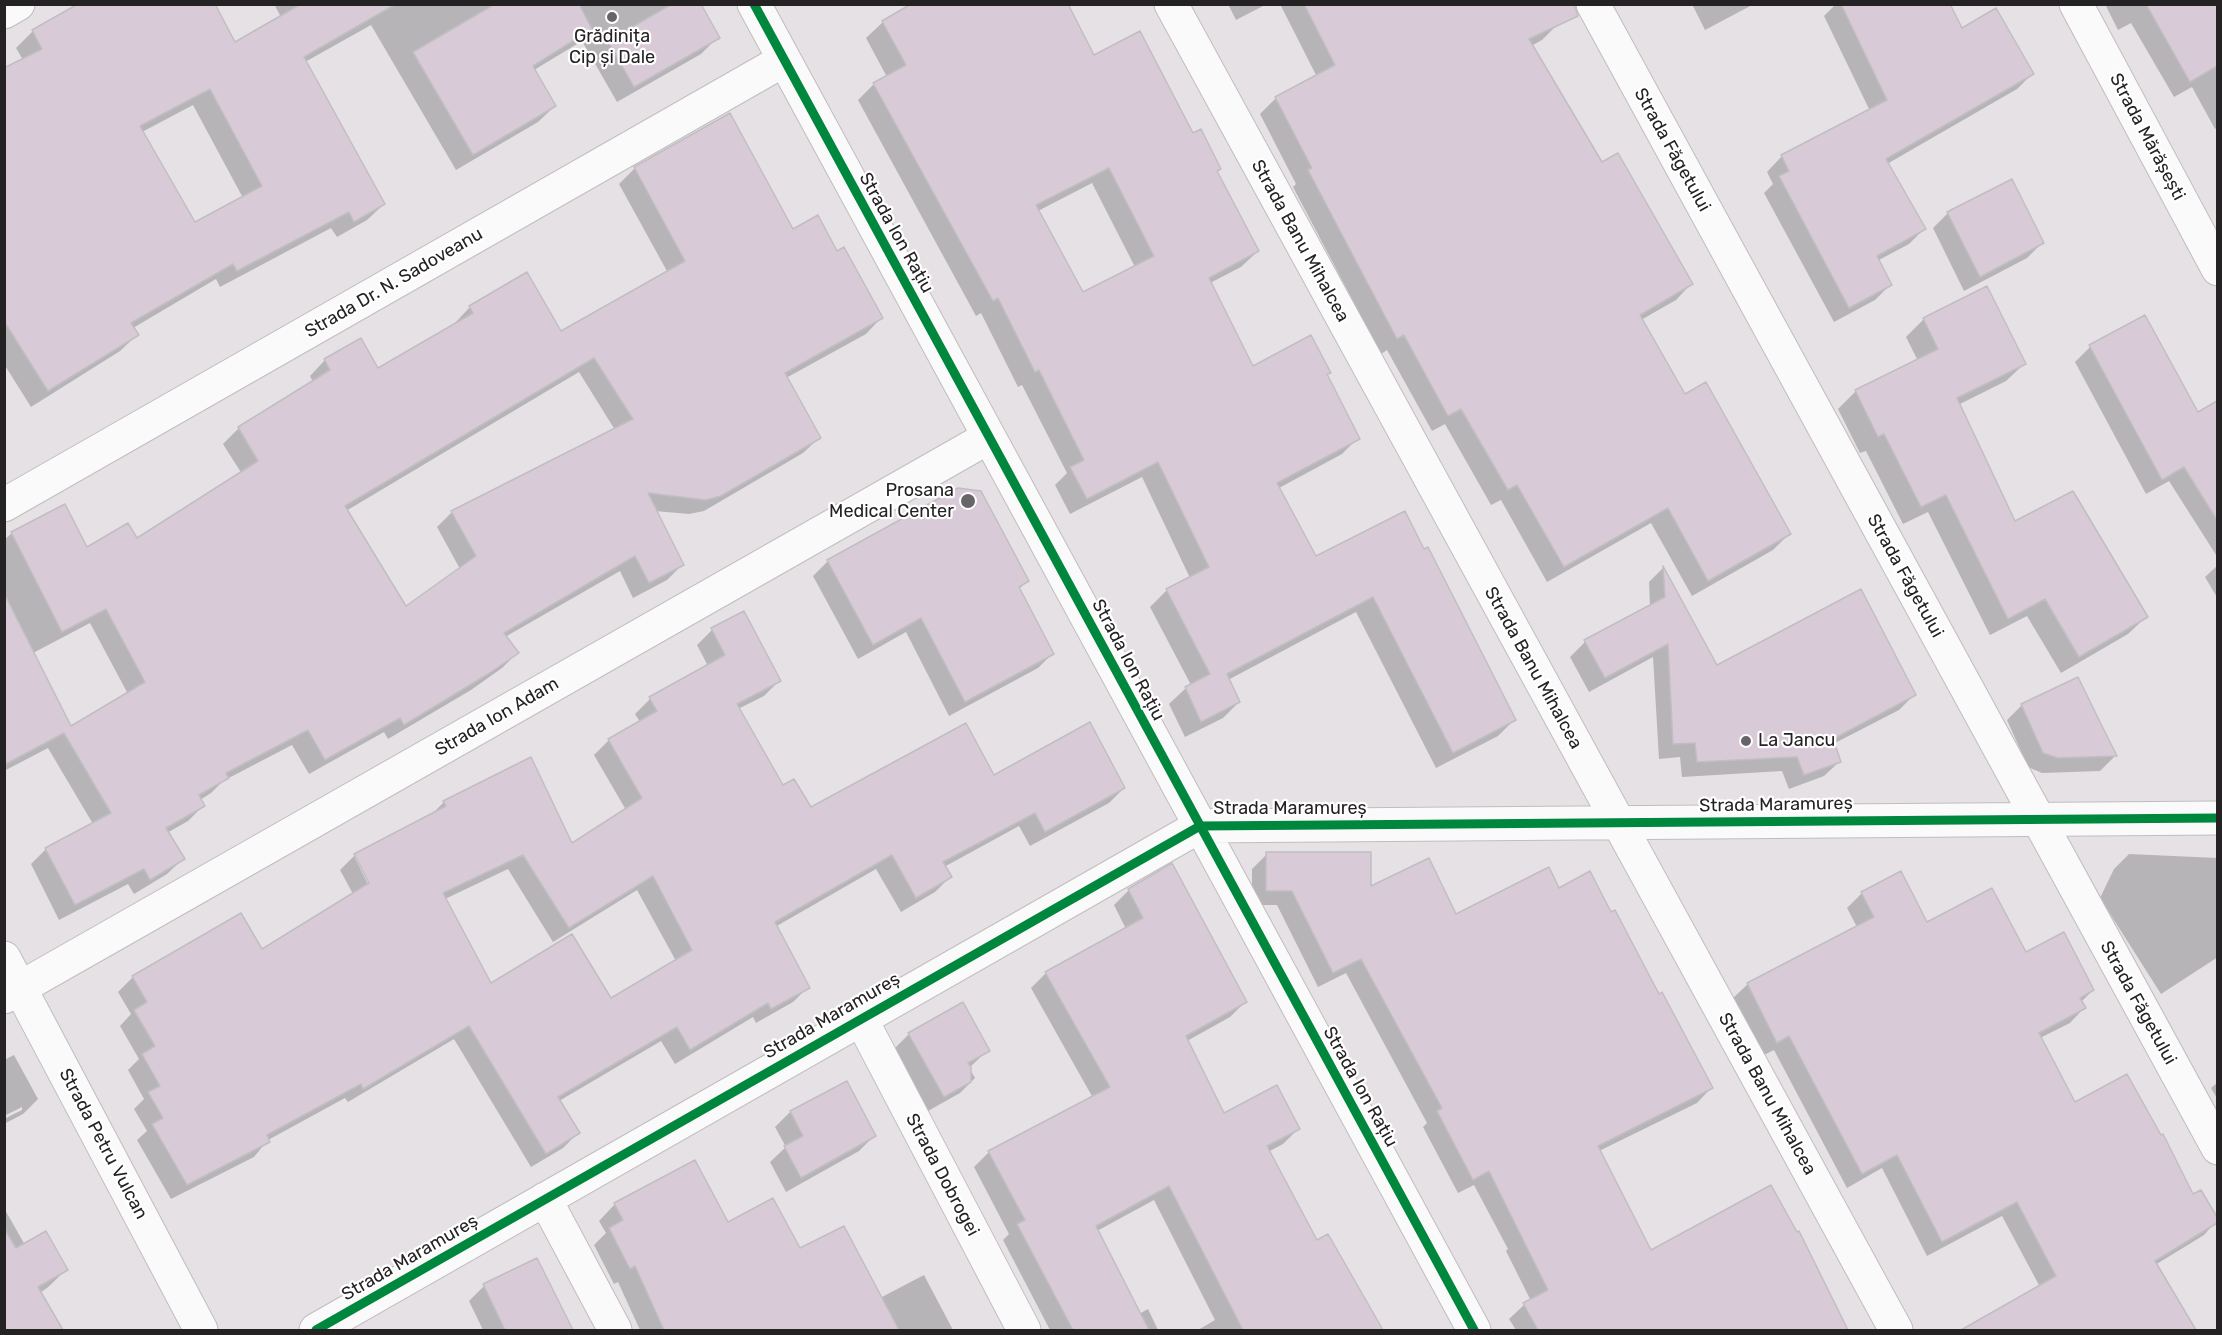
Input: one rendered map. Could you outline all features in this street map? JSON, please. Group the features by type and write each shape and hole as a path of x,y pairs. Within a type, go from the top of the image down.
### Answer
{"street":[{"path":"4,12 18,4"},
{"name":"Strada Ion Rațiu","path":"754,4 1474,1330"},
{"name":"Strada Banu Mihalcea","path":"1171,4 1896,1330"},
{"name":"Strada Făgetului","path":"1593,4 2217,1148"},
{"name":"Strada Mărășești","path":"2076,4 2217,269"},
{"name":"Strada Dr. N. Sadoveanu","path":"4,505 784,60"},
{"name":"Strada Ion Adam","path":"12,992 988,437"},
{"name":"Strada Maramureș","path":"316,1330 1200,826 2217,818"},
{"name":"Strada Petru Vulcan","path":"4,958 12,992 201,1330"},
{"name":"Strada Dobrogei","path":"861,1019 1024,1330"},
{"path":"545,1199 615,1330"}],"building":[{"path":"78,4 215,4 235,42 301,4 396,4 304,57 385,204 354,222 349,212 237,271 233,264 131,323 139,335 48,391 4,321 4,68 42,49 32,30","holes":["210,89 262,186 195,222 140,126"]},
{"path":"495,4 579,4 592,29 533,66 556,106 473,155 413,52"},
{"path":"672,4 701,4 720,38 634,87 608,41"},
{"path":"911,4 1068,4 1094,55 1140,31 1193,133 1201,129 1221,169 1217,171 1259,251 1209,278 1253,366 1311,335 1331,373 1327,374 1360,439 1277,483 1316,556 1405,511 1424,549 1428,547 1516,720 1453,753 1373,597 1227,674 1240,702 1201,722 1185,687 1210,674 1166,589 1209,567 1158,462 1087,499 1070,467 1084,460 1039,370 1035,372 998,298 993,301 873,83 906,65 882,21","holes":["1109,168 1154,256 1083,292 1036,205"]},
{"path":"1304,4 1574,4 1578,16 1529,39 1602,162 1618,153 1693,284 1640,315 1685,394 1706,382 1791,534 1708,581 1668,508 1564,567 1517,485 1508,490 1461,409 1448,416 1404,335 1397,339 1308,170 1312,168 1275,97 1335,65"},
{"path":"1841,4 1950,4 1962,28 1996,8 2034,74 1886,159 1926,229 1877,256 1892,285 1849,308 1779,176 1789,171 1781,155 1887,100"},
{"path":"2146,4 2217,4 2217,66 2190,82"},
{"path":"730,113 793,229 818,215 837,251 844,247 883,318 785,373 821,438 721,496 706,500 648,493 684,565 649,583 635,556 504,633 519,653 404,725 400,718 325,760 308,730 226,773 229,778 199,795 205,806 166,828 185,859 150,880 144,869 75,905 45,848 111,813 64,733 4,765 4,593 71,726 145,682 106,609 62,632 11,532 65,504 87,547 128,523 137,538 258,461 238,427 330,370 324,359 361,338 378,368 473,313 469,306 527,272 561,331 685,261 634,167","holes":["594,358 633,419 451,511 476,556 406,606 345,506"]},
{"path":"2012,179 2044,243 1980,277 1947,212"},
{"path":"1987,286 2026,364 1957,398 2015,521 2073,491 2148,617 2079,657 2045,599 2008,619 1946,495 1921,507 1884,434 1878,437 1855,390 1938,349 1923,318"},
{"path":"2145,315 2198,412 2217,401 2217,520 2184,467 2162,480 2089,345"},
{"path":"958,488 981,491 1029,581 1019,587 1054,654 965,702 921,618 873,645 827,560"},
{"path":"1663,566 1717,665 1861,589 1916,695 1833,739 1841,762 1804,775 1797,757 1697,762 1695,743 1673,744 1668,644 1605,678 1584,640 1665,597"},
{"path":"744,611 781,681 737,704 783,785 794,779 811,807 966,723 994,775 1090,722 1125,788 1045,832 1035,813 943,862 952,877 916,898 892,855 775,922 810,988 771,1009 768,1003 690,1050 677,1027 558,1097 580,1133 546,1154 469,1026 363,1089 361,1084 267,1135 270,1142 187,1185 152,1124 163,1118 148,1092 160,1086 142,1054 155,1046 134,1010 147,1002 132,976 241,913 262,949 369,883 354,854 446,806 443,801 531,757 572,843 642,798 608,739 657,711 649,697 725,655 711,628","holes":["523,855 569,928 653,876 692,950 611,998 572,934 491,983 443,893"]},
{"path":"2078,677 2117,756 2058,758 2043,753 2021,704"},
{"path":"1266,852 1371,852 1371,886 1429,858 1456,914 1549,867 1559,888 1590,871 1611,912 1615,910 1659,994 1662,992 1713,1088 1598,1146 1651,1250 1771,1185 1797,1232 1799,1231 1848,1330 1538,1330 1523,1303 1548,1290 1489,1171 1473,1180 1437,1111 1442,1108 1361,959 1333,973 1292,891 1266,891"},
{"path":"1172,863 1247,1002 1186,1036 1224,1113 1277,1085 1300,1129 1267,1146 1317,1240 1328,1234 1383,1330 1243,1330 1169,1186 1096,1226 1149,1330 1073,1330 1017,1224 1025,1220 988,1151 1110,1087 1045,972 1143,918 1128,889"},
{"path":"1901,871 1927,922 1992,888 2026,952 2064,932 2094,990 2080,998 2086,1008 2039,1033 2075,1102 2127,1074 2161,1135 2163,1134 2193,1194 2201,1190 2217,1217 2217,1223 2155,1261 2196,1330 1961,1330 2056,1276 2017,1202 1942,1242 1897,1155 1862,1174 1789,1036 1777,1043 1747,983 1874,917 1861,892"},
{"path":"963,1002 990,1051 968,1063 971,1067 971,1082 944,1097 908,1033"},
{"path":"847,1081 876,1136 801,1178 784,1146 803,1136 790,1111"},
{"path":"695,1160 728,1222 773,1198 800,1248 844,1226 899,1330 664,1330 635,1266 630,1269 609,1228 623,1220 614,1203"},
{"path":"4,1228 16,1248 46,1231 68,1270 38,1287 63,1330 4,1330"},
{"path":"537,1258 573,1330 505,1330 483,1284"}],"cycle path":[{"path":"754,4 1474,1330"},
{"path":"316,1330 1200,826 2218,818"}],"place":[{"name":"Grădinița Cip și Dale","path":"612,17"},
{"name":"Prosana Medical Center","path":"968,501"},
{"name":"La Jancu","path":"1746,741"}]}
